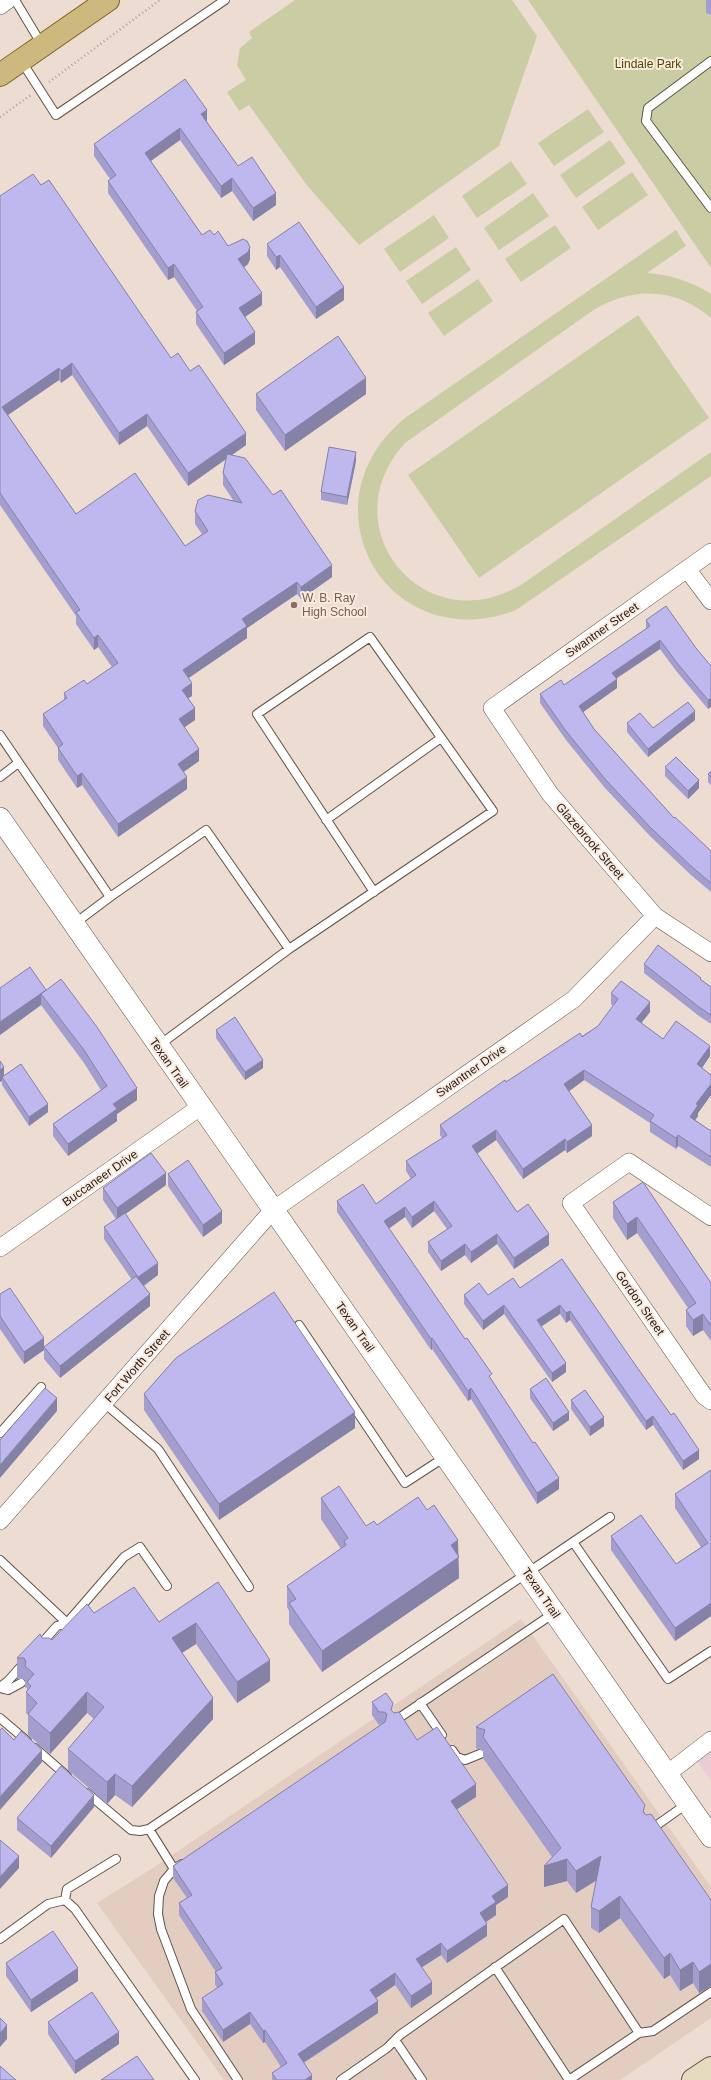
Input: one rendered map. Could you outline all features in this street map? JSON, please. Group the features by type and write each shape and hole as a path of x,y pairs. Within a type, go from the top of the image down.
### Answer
{"main road":[{"path":"0,75 108,0"},
{"path":"693,2080 711,2068"}],"street":[{"path":"0,6 8,0"},
{"name":"Swantner Street","path":"492,708 711,552"},
{"path":"687,569 711,601"},
{"name":"Glazebrook Street","path":"492,708 550,794 655,916 711,953"},
{"name":"Texan Trail","path":"0,818 200,1108 274,1210 711,1837"},
{"name":"Swantner Drive","path":"274,1210 574,999 655,916"},
{"name":"Buccaneer Drive","path":"0,1248 200,1108"},
{"name":"Gordon Street","path":"711,1217 628,1162 571,1203 704,1396 711,1401"},
{"name":"Fort Worth Street","path":"0,1521 274,1210"},
{"path":"667,1774 711,1740"}],"lane":[{"path":"15,0 42,46"},
{"path":"21,60 56,115 225,0"},
{"path":"711,61 648,108 646,121 711,208"},
{"path":"158,1046 289,949 374,892 493,811 370,637 257,714 374,892"},
{"path":"0,735 110,897"},
{"path":"326,820 441,738"},
{"path":"0,777 18,763"},
{"path":"73,924 206,830 289,949"},
{"path":"299,1325 405,1483 446,1456"},
{"path":"0,1433 41,1387"},
{"path":"104,1403 158,1449 249,1587"},
{"path":"82,1790 130,1830 140,1832 148,1829 610,1517"},
{"path":"573,1542 668,1679 711,1651"},
{"path":"63,1634 67,1623 124,1557 140,1546 167,1586"},
{"path":"0,1560 67,1623"},
{"path":"396,1720 555,1612"},
{"path":"0,1687 8,1682 57,1626 67,1623"},
{"path":"0,1687 8,1690 21,1683"},
{"path":"420,1703 457,1758 465,1760 471,1759 480,1754"},
{"path":"0,1718 71,1779"},
{"path":"648,1831 688,1803"},
{"path":"148,1829 174,1868"},
{"path":"65,1900 67,1889 116,1859"},
{"path":"187,1860 174,1868 164,1881 159,1896 158,1914 161,1929 190,2009 238,2080"},
{"path":"0,1939 48,1904 65,1900"},
{"path":"65,1900 75,1909 195,2080"},
{"path":"341,2080 387,2048 394,2040 495,1967 564,1919 639,2033"},
{"path":"495,1967 569,2080 639,2033 652,2031 711,1992"},
{"path":"394,2040 422,2080"}],"path":[{"path":"0,117 160,0"}],"shaded area":[{"path":"521,1619 711,1887 711,2018 620,2080 224,2080 97,1903 156,1866"},
{"path":"711,1751 711,1781 697,1761"}],"green space":[{"path":"295,0 512,0 537,36 499,146 359,245 306,184 249,105 239,111 227,92 246,80 237,65 240,48 252,38 249,32"},
{"name":"Lindale Park","path":"528,0 711,0 711,268"},
{"path":"588,109 604,132 554,166 538,143"},
{"path":"610,140 626,163 576,198 560,175"},
{"path":"511,161 527,184 477,218 462,196"},
{"path":"632,172 648,195 598,230 582,207"},
{"path":"533,193 549,216 499,250 484,228"},
{"path":"434,215 449,238 400,272 384,249"},
{"path":"555,225 571,248 521,282 505,259"},
{"path":"676,230 686,246 647,273 680,279 711,294 711,318 698,308 684,301 670,296 655,294 625,296 595,309 405,443 384,475 377,508 382,540 398,567 421,587 451,599 485,599 521,585 711,452 711,476 516,610 470,619 430,613 397,594 373,565 360,530 360,492 374,453 405,418"},
{"path":"456,247 471,270 422,304 406,281"},
{"path":"478,279 493,301 444,336 428,313"},
{"path":"638,315 709,418 479,578 408,475"}],"building":[{"path":"185,79 207,110 201,114 238,166 252,157 276,193 253,208 232,178 221,186 180,128 145,153 202,235 210,230 214,235 218,231 228,246 243,239 247,241 250,247 248,252 238,259 262,293 239,308 255,332 224,353 196,312 203,307 174,264 168,268 108,181 116,175 94,144"},
{"path":"33,174 41,185 49,180 171,358 178,353 190,371 199,365 246,433 188,473 147,414 119,433 72,363 61,371 59,368 2,407 76,514 135,473 185,546 208,531 195,511 198,500 208,495 242,503 223,473 227,454 245,458 273,495 281,490 332,565 301,587 297,582 242,619 247,626 183,670 192,683 182,690 195,708 179,719 199,749 178,764 187,777 118,824 82,773 77,776 58,748 63,744 43,714 67,698 64,693 84,680 87,684 118,663 98,635 94,638 76,612 80,610 0,493 0,196"},
{"path":"299,222 344,287 316,307 280,255 276,257 267,244"},
{"path":"338,336 366,378 285,435 256,394"},
{"path":"329,447 356,452 347,497 321,492"},
{"path":"666,606 711,666 711,698 708,700 660,640 612,673 617,679 579,706 594,729 674,818 675,817 711,851 711,883 651,828 605,779 566,731 540,694 561,680 564,685 650,626 646,620"},
{"path":"688,702 695,711 648,749 627,723 640,713 653,728"},
{"path":"676,757 699,780 688,791 665,767"},
{"path":"658,945 711,987 711,1015 644,964"},
{"path":"30,967 46,990 0,1022 0,988"},
{"path":"61,979 97,1027 137,1088 113,1104 117,1109 68,1144 53,1124 107,1086 84,1050 41,994"},
{"path":"621,981 650,1002 636,1019 663,1039 676,1021 710,1046 697,1064 711,1075 711,1084 696,1104 698,1105 690,1117 711,1131 711,1157 678,1135 676,1138 650,1121 654,1115 584,1070 564,1084 592,1125 567,1142 565,1139 523,1169 496,1130 472,1146 517,1212 528,1204 549,1234 514,1258 497,1234 471,1252 465,1244 441,1261 428,1242 452,1226 434,1201 412,1217 405,1207 384,1221 465,1339 467,1338 492,1374 489,1376 533,1443 535,1442 559,1478 537,1493 471,1388 468,1391 337,1201 363,1184 376,1204 416,1175 406,1161 447,1135 440,1125 505,1080 506,1082 580,1033 582,1037 598,1026 618,999 611,993"},
{"path":"235,1017 263,1060 245,1072 216,1030"},
{"path":"0,1061 4,1067 0,1070"},
{"path":"21,1064 48,1104 29,1117 2,1077"},
{"path":"151,1153 166,1173 117,1208 103,1188"},
{"path":"188,1160 222,1211 203,1225 168,1174"},
{"path":"643,1182 711,1283 711,1326 703,1314 693,1320 686,1310 696,1303 637,1217 627,1224 613,1202"},
{"path":"125,1213 158,1263 138,1277 104,1227"},
{"path":"562,1259 671,1415 674,1413 699,1450 683,1461 653,1416 646,1421 570,1311 566,1313 560,1305 537,1320 566,1363 552,1373 504,1305 483,1321 464,1295 479,1283 488,1295 513,1278 520,1288"},
{"path":"136,1276 150,1294 60,1366 44,1347"},
{"path":"10,1288 44,1338 24,1352 0,1316 0,1294"},
{"path":"274,1292 355,1412 219,1504 144,1394 176,1358"},
{"path":"546,1378 569,1412 553,1423 530,1389"},
{"path":"45,1388 57,1398 0,1465 0,1440"},
{"path":"585,1390 604,1417 590,1427 571,1400"},
{"path":"711,1470 711,1603 675,1628 611,1536 641,1515 676,1564 708,1543 675,1494"},
{"path":"339,1486 366,1526 374,1521 377,1525 418,1497 427,1510 434,1505 458,1540 451,1545 459,1557 322,1651 289,1603 296,1599 287,1586 346,1545 344,1541 348,1538 321,1498"},
{"path":"218,1582 270,1660 237,1682 196,1623 172,1638 213,1698 132,1786 115,1774 107,1782 68,1749 104,1707 87,1692 50,1733 28,1714 37,1703 26,1692 31,1686 27,1682 34,1674 25,1666 26,1662 24,1658 17,1658 40,1634 42,1638 49,1638 52,1640 87,1604 94,1613 134,1587 159,1622"},
{"path":"553,1674 645,1805 643,1812 646,1815 651,1814 711,1900 711,1964 699,1972 693,1962 680,1970 670,1953 664,1958 620,1896 599,1911 591,1907 601,1856 576,1871 567,1859 544,1866 561,1848 483,1737 485,1730 476,1727"},
{"path":"386,1693 393,1703 391,1710 394,1713 399,1712 417,1740 437,1727 476,1784 451,1801 508,1885 492,1896 496,1902 480,1913 487,1924 447,1951 441,1943 416,1959 432,1982 411,1996 395,1973 370,1990 378,2001 298,2054 312,2075 305,2080 277,2080 272,2073 287,2063 265,2030 263,2031 250,2012 223,2030 202,1998 223,1984 215,1972 222,1968 179,1903 192,1895 173,1866 385,1722 387,1714 384,1712 379,1712 372,1702"},
{"path":"2,1728 14,1740 21,1731 42,1750 0,1797 0,1730"},
{"path":"61,1766 94,1795 51,1846 17,1818"},
{"path":"0,1840 19,1856 0,1877"},
{"path":"53,1931 78,1968 31,2000 6,1963"},
{"path":"92,1992 119,2032 75,2061 48,2022"},
{"path":"0,2018 7,2025 0,2033"},
{"path":"137,2056 154,2080 101,2080"},
{"path":"0,2066 16,2080 0,2080"}],"place":[{"name":"W. B. Ray High School","path":"294,605"}]}
